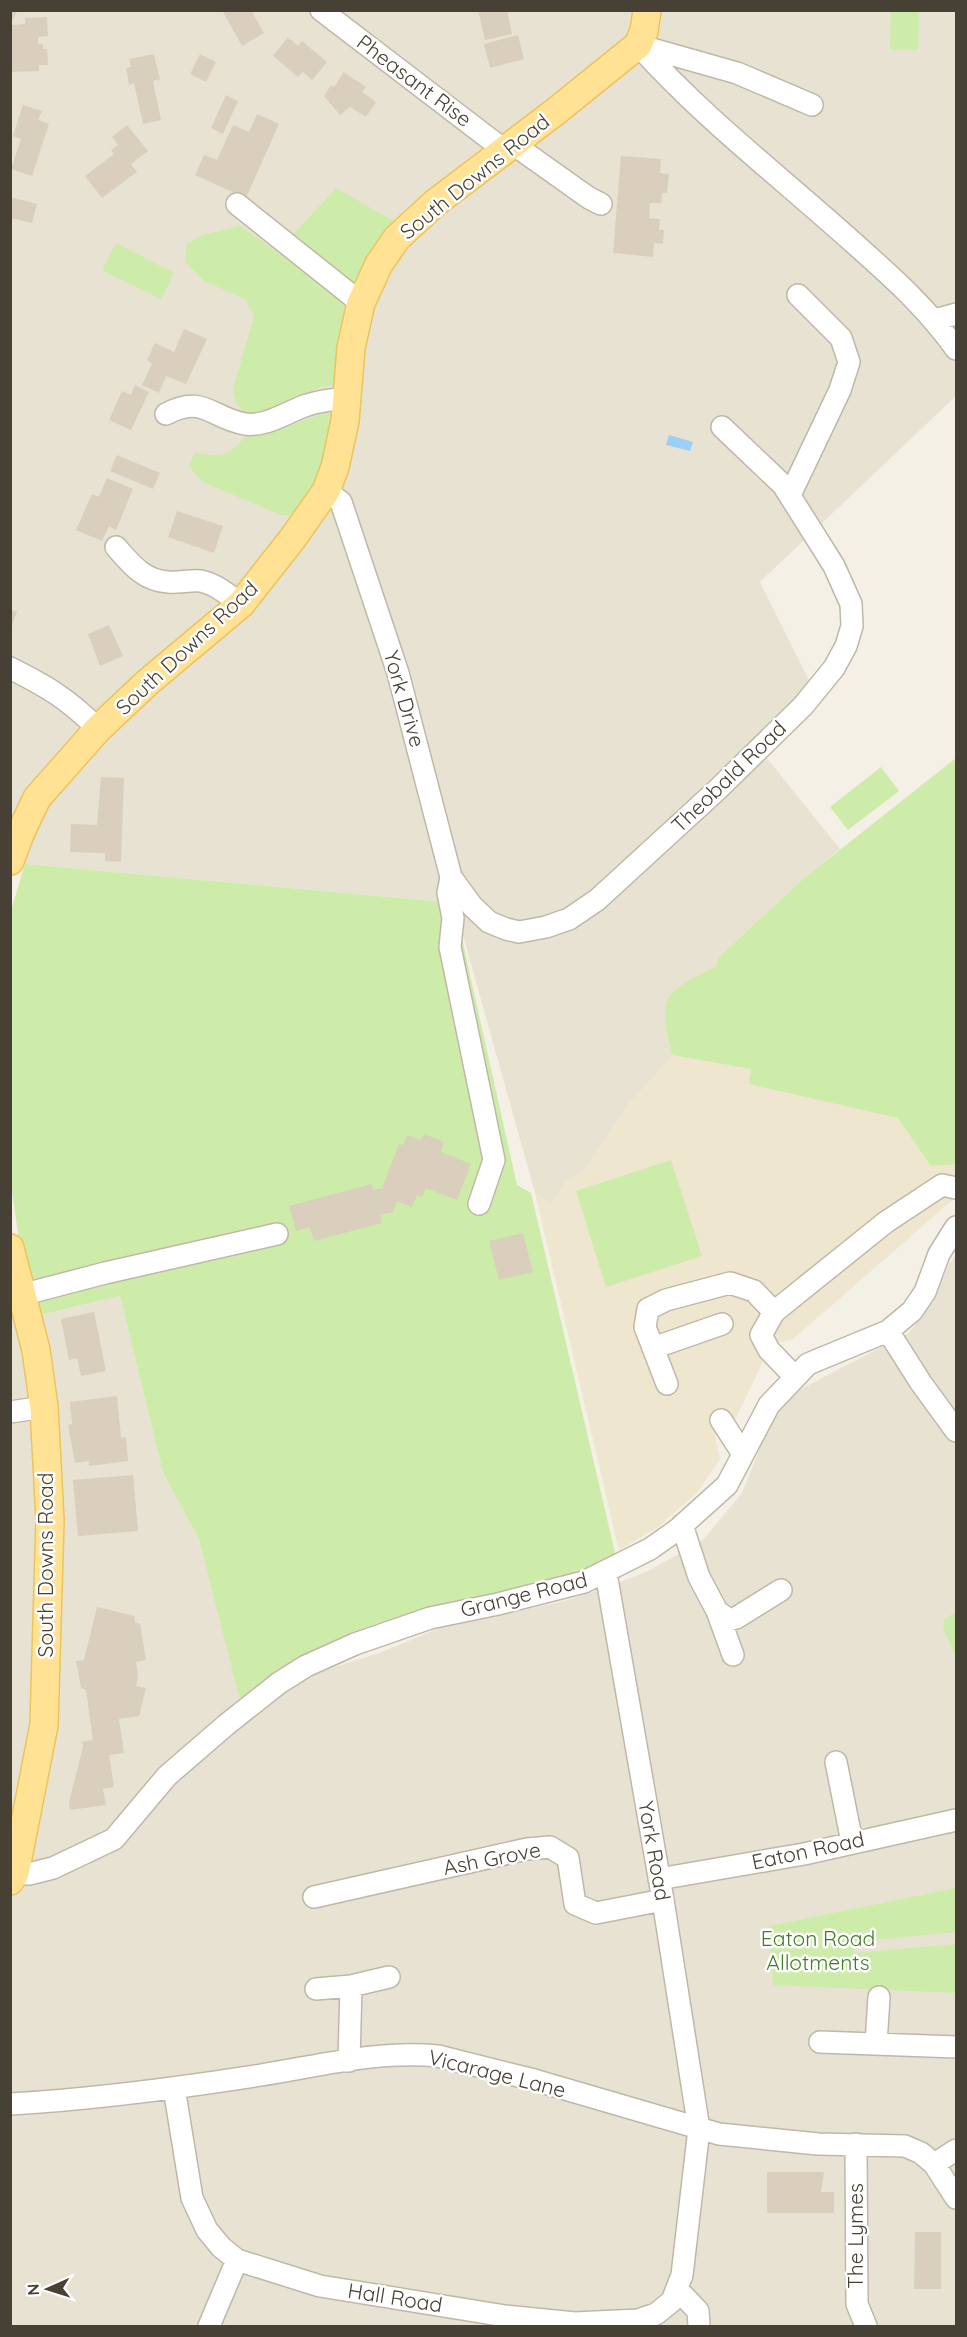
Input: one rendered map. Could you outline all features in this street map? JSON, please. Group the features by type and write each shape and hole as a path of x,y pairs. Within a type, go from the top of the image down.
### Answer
{"main road":[{"path":"638,45 644,31 647,10"},
{"name":"South Downs Road","path":"10,861 37,798 98,729 148,682 241,604 293,538 326,491 335,467 345,421 351,348 361,303 379,264 397,238 435,203 638,45"},
{"name":"South Downs Road","path":"10,1248 36,1350 44,1407 50,1520 44,1725 13,1877"}],"street":[{"name":"Pheasant Rise","path":"323,11 509,147 601,204"},
{"path":"638,45 737,73 812,105"},
{"path":"638,45 775,175 886,272 935,320 957,349"},
{"path":"237,204 361,303"},
{"path":"786,490 840,390 849,362 841,338 798,295"},
{"path":"935,320 957,314"},
{"path":"166,414 189,405 199,406 246,424 260,423 308,405 348,398"},
{"name":"Theobald Road","path":"452,878 472,906 489,922 507,929 519,932 546,927 569,919 597,900 640,861 803,706 834,668 846,646 852,626 851,604 834,566 786,490 722,427"},
{"name":"York Drive","path":"326,491 341,502 398,673 452,878 448,893 453,918 450,947 494,1160 479,1204"},
{"path":"116,548 147,578 167,582 199,581 213,585 241,604"},
{"path":"10,668 47,686 75,706 98,729"},
{"path":"795,1377 769,1350 761,1335 774,1312 886,1222 942,1185 957,1188"},
{"name":"Grange Road","path":"13,1877 53,1868 114,1839 167,1776 279,1683 306,1666 355,1644 430,1618 562,1589 606,1573 650,1549 682,1525 727,1485 769,1405 808,1364 888,1331 912,1311 926,1292 939,1254 957,1227"},
{"path":"21,1295 277,1234"},
{"path":"667,1384 645,1327 648,1309 666,1300 730,1283 754,1291 774,1312"},
{"path":"653,1348 722,1324"},
{"path":"888,1331 921,1383 957,1431"},
{"path":"10,1412 44,1407"},
{"path":"722,1420 743,1454"},
{"path":"682,1525 699,1577 717,1611 733,1655"},
{"name":"York Road","path":"606,1573 661,1890 699,2129"},
{"path":"717,1611 729,1620 736,1618 781,1590"},
{"path":"836,1762 852,1842"},
{"name":"Eaton Road","path":"661,1890 852,1842 957,1820"},
{"name":"Ash Grove","path":"314,1897 527,1849 550,1847 568,1858 574,1904 596,1913 661,1890"},
{"path":"316,1989 351,1986 389,1977"},
{"path":"349,2061 351,1986"},
{"path":"876,2044 879,1997"},
{"path":"820,2042 957,2047"},
{"name":"Vicarage Lane","path":"10,2104 60,2101 174,2088 405,2054 438,2056 534,2080 719,2134 780,2142 904,2146 921,2152 934,2164 957,2198"},
{"name":"Hall Road","path":"174,2088 192,2198 207,2230 221,2247 237,2260 320,2286 505,2321 575,2323 638,2320 656,2314 672,2301 678,2290 687,2246 699,2129"},
{"name":"The Lymes","path":"856,2144 857,2304 866,2326"},
{"path":"934,2164 957,2150"},
{"path":"209,2326 237,2260"},
{"path":"678,2290 698,2311 699,2326"}],"shaded area":[{"path":"10,11 956,11 956,396 760,582 813,688 758,747 840,849 802,880 718,958 716,967 676,990 666,1026 667,1041 673,1055 629,1104 584,1169 563,1185 552,1204 535,1193 454,903 25,864 11,858"},
{"path":"956,758 956,1197 793,1339 774,1344 765,1357 735,1420 715,1436 720,1459 697,1493 658,1527 619,1550 535,1193 552,1203 563,1185 584,1169 629,1104 673,1055 667,1041 666,1026 668,999 676,990 716,967 718,958 802,880"},
{"path":"956,1255 956,2326 11,2326 10,1303 15,1322 120,1296 163,1473 199,1539 246,1719 283,1690 310,1675 382,1652 442,1627 565,1601 610,1586 648,1571 702,1541 742,1493 777,1406 799,1390 909,1333 934,1301 949,1264"}],"green space":[{"path":"891,11 919,11 918,50 890,49"},
{"path":"336,188 399,224 357,290 291,237"},
{"path":"240,226 353,309 334,385 320,387 260,415 245,414 236,403 233,389 254,316 245,299 204,281 185,262 187,244 202,235"},
{"path":"116,243 174,273 161,299 102,270"},
{"path":"329,411 333,421 323,451 321,476 295,515 281,515 203,482 189,467 195,452 212,455 224,454 235,447 247,434 276,431"},
{"path":"956,758 956,1164 931,1166 898,1118 749,1084 751,1069 673,1055 665,1019 666,1005 671,994 690,980 716,967 718,958 802,880"},
{"path":"881,767 899,791 848,830 830,807"},
{"path":"25,864 454,903 517,1185 531,1193 616,1557 546,1581 400,1616 351,1633 284,1668 240,1700 199,1539 163,1473 120,1296 37,1316 22,1261 10,1178 10,914"},
{"path":"671,1160 702,1256 606,1287 576,1191"},
{"path":"956,1612 956,1658 943,1627 944,1619"},
{"name":"Eaton Road Allotments","path":"956,1888 956,1932 853,1942 854,1953 956,1944 956,1993 773,1985 769,1926"}],"water":[{"path":"669,435 693,442 690,451 666,445"}],"building":[{"path":"10,10 18,10 10,24"},
{"path":"222,10 251,10 264,33 242,46"},
{"path":"478,10 507,10 512,34 485,40"},
{"path":"47,17 48,36 38,37 38,44 43,44 43,49 47,49 48,65 39,65 39,71 11,72 12,25 25,24 25,18"},
{"path":"518,35 524,59 490,68 484,44"},
{"path":"288,37 298,46 302,41 327,62 312,80 303,72 298,77 273,56"},
{"path":"154,54 160,79 153,81 161,120 143,124 134,83 129,85 126,68 131,67 129,59"},
{"path":"200,54 216,62 206,82 190,74"},
{"path":"344,72 366,87 362,92 376,102 366,117 350,107 340,115 324,96 331,85 334,87"},
{"path":"226,95 238,101 223,134 211,128"},
{"path":"23,105 42,111 38,120 49,124 32,176 11,169 21,139 13,136"},
{"path":"257,114 279,124 246,198 195,175 204,155 217,160 233,125 249,132"},
{"path":"127,125 148,151 131,164 137,172 102,198 85,176 114,154 111,150 118,145 112,137"},
{"path":"621,156 661,159 660,173 669,174 667,193 662,193 661,203 650,203 649,218 660,219 659,230 664,230 663,244 654,243 653,257 613,253"},
{"path":"10,197 37,204 32,223 10,218"},
{"path":"184,329 207,339 186,384 166,376 159,393 142,385 152,364 147,360 155,343 174,352"},
{"path":"135,385 149,392 131,430 109,420 122,391 131,395"},
{"path":"117,455 160,473 153,489 110,471"},
{"path":"107,478 133,489 116,530 109,526 102,541 76,530 92,494 99,497"},
{"path":"177,511 223,526 214,553 168,537"},
{"path":"10,609 17,612 11,628 10,628"},
{"path":"109,625 123,656 100,666 88,634"},
{"path":"101,777 124,778 121,862 105,861 105,853 70,852 71,824 97,825"},
{"path":"424,1134 444,1142 441,1152 471,1164 457,1200 426,1188 422,1197 417,1195 412,1207 397,1201 393,1212 380,1215 382,1223 314,1241 310,1227 296,1231 289,1206 372,1184 373,1190 382,1188 399,1144 403,1145 407,1135 421,1140"},
{"path":"523,1233 533,1272 499,1280 489,1241"},
{"path":"94,1312 106,1371 81,1376 77,1358 69,1360 61,1319"},
{"path":"117,1396 121,1438 126,1437 128,1461 89,1466 89,1461 75,1463 68,1425 72,1424 70,1402"},
{"path":"133,1475 138,1531 78,1536 73,1480"},
{"path":"97,1607 134,1616 135,1622 140,1624 146,1660 136,1662 138,1677 136,1686 146,1688 139,1716 119,1719 124,1753 109,1755 114,1787 103,1789 106,1805 70,1810 69,1802 83,1747 82,1742 93,1740 86,1690 81,1688 76,1661 84,1660"},
{"path":"767,2172 824,2172 821,2192 834,2192 834,2213 767,2213"},
{"path":"915,2232 941,2232 941,2289 914,2289"}]}
